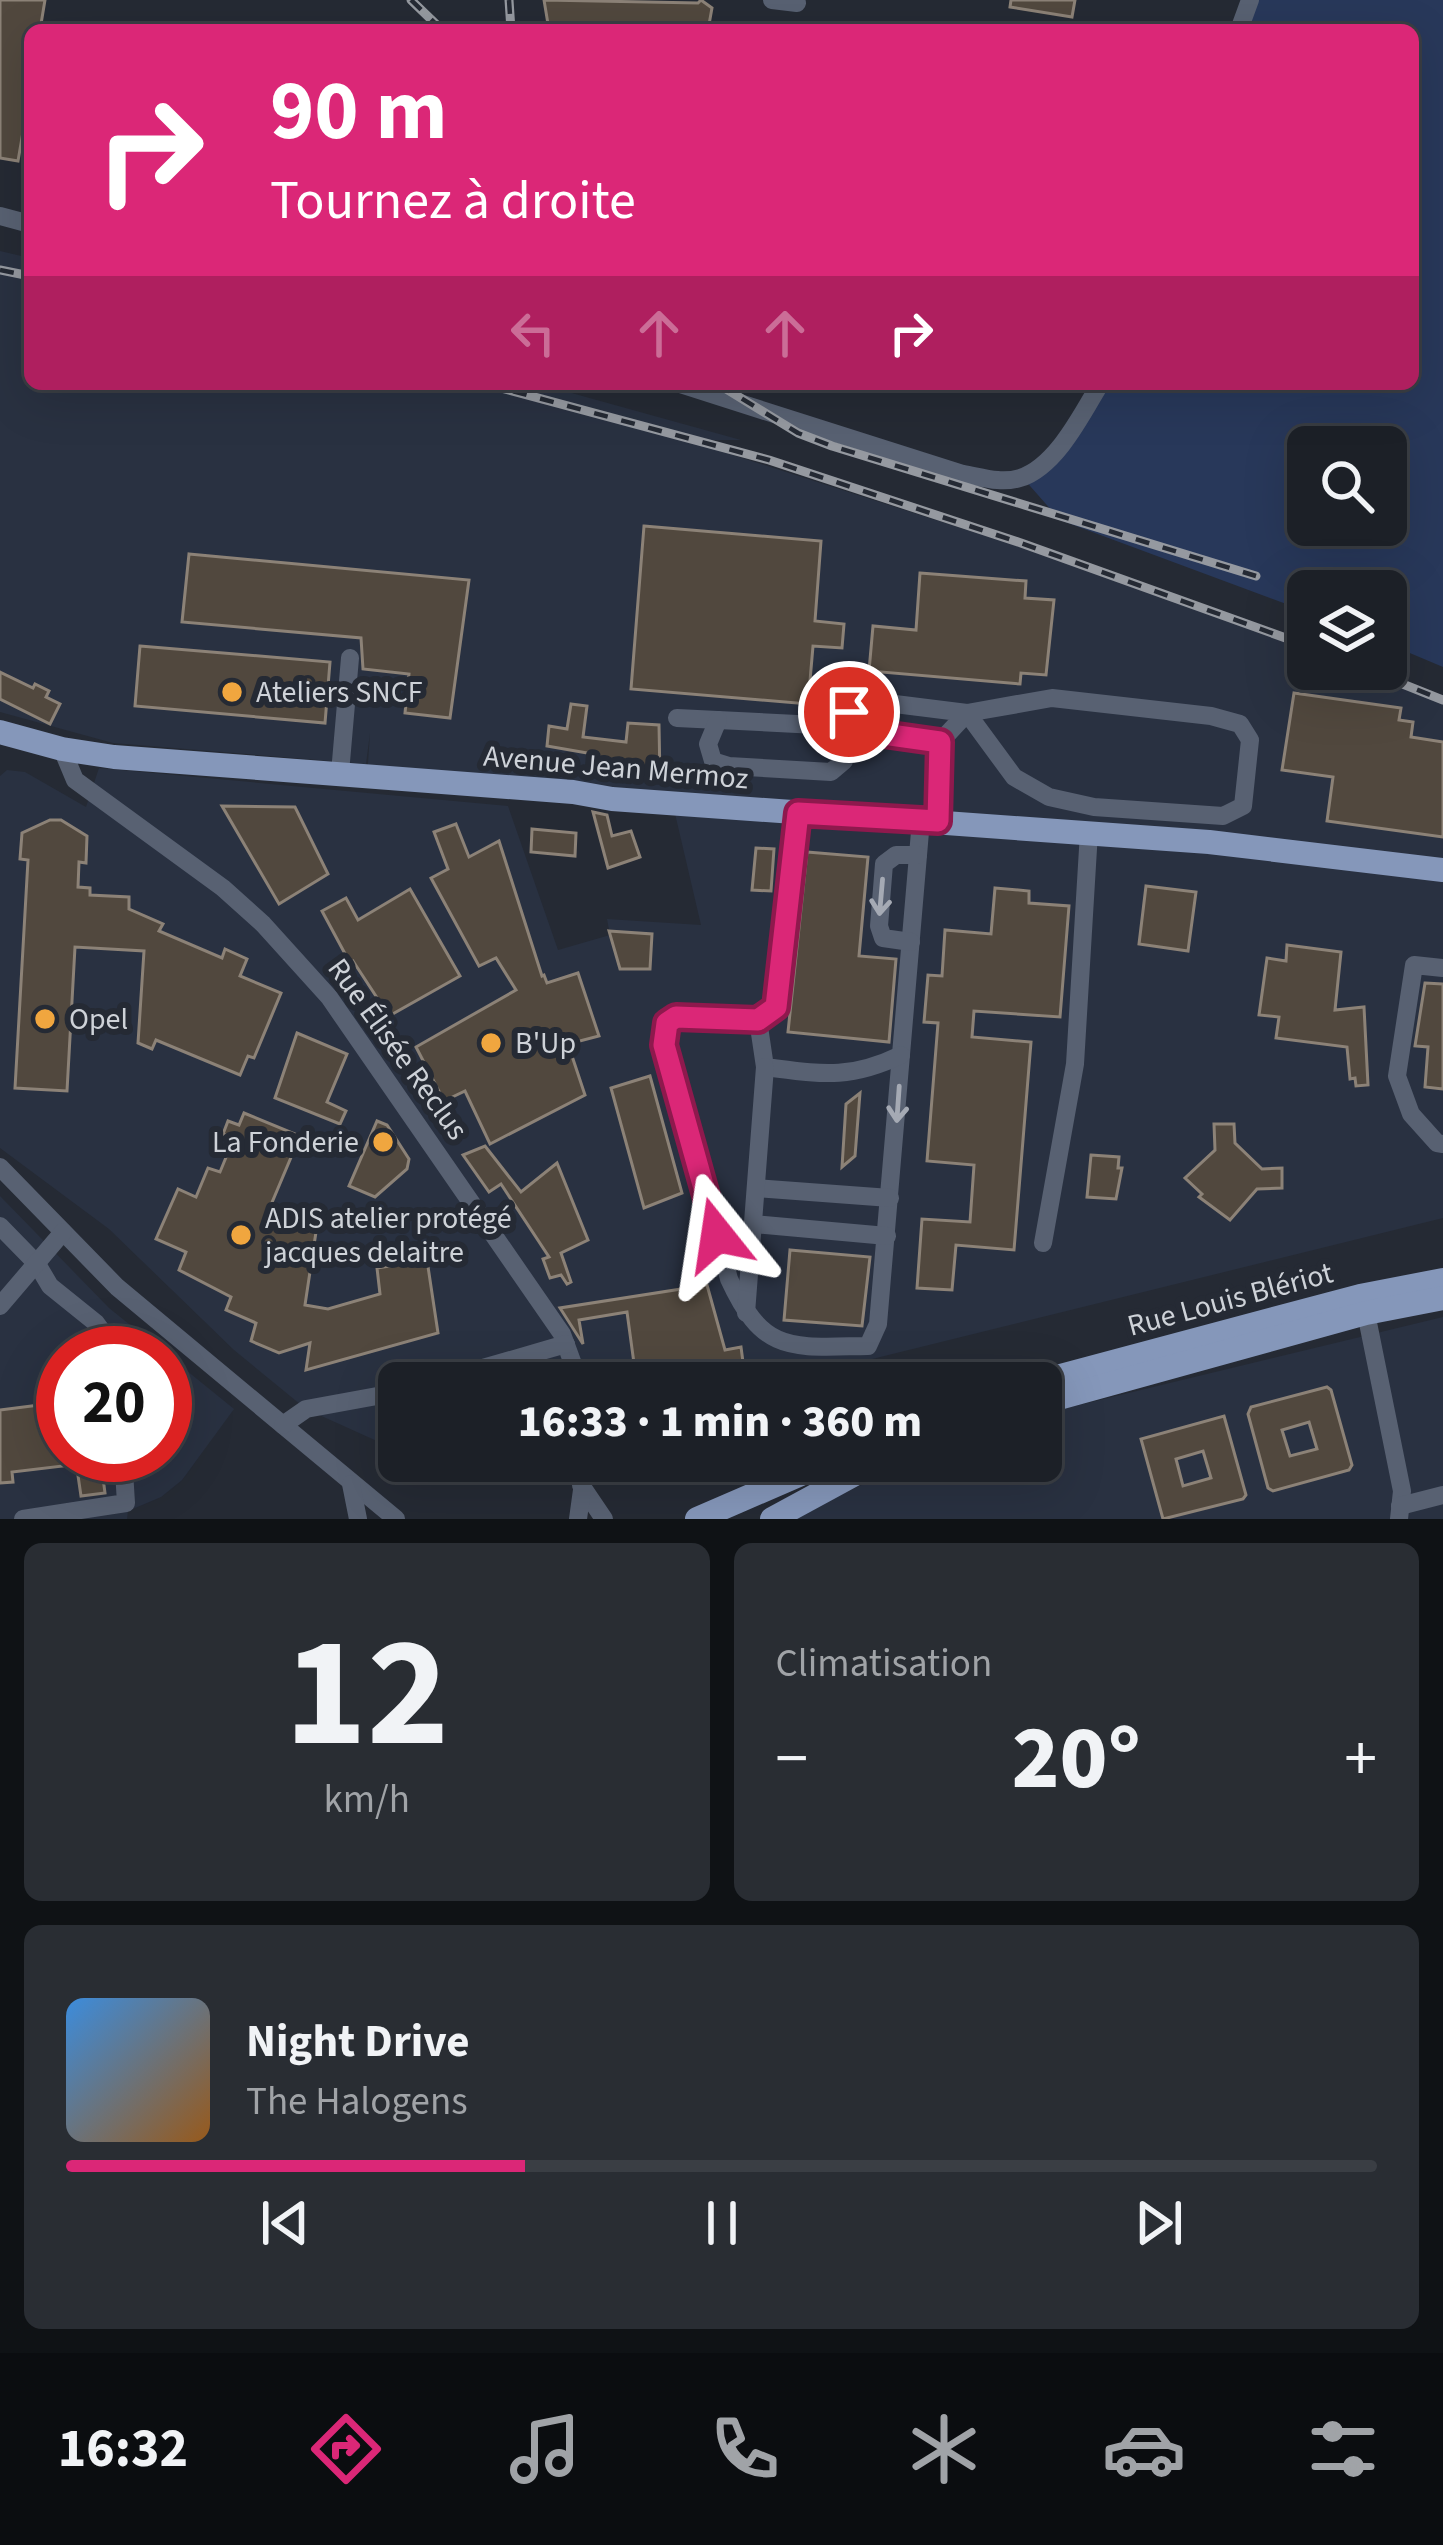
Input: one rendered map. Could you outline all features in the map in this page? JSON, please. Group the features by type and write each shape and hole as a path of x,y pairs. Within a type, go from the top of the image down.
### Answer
{"main road":[{"name":"Avenue Jean Mermoz","path":"0,731 62,749 142,759 1089,832 1275,848 1443,870"},
{"name":"Rue Louis Blériot","path":"1062,1397 1366,1313 1438,1285"},
{"name":"Rue Louis Blériot","path":"1062,1376 1360,1296 1438,1285"},
{"path":"697,1519 783,1482"},
{"path":"772,1519 840,1482"}],"street":[{"path":"772,0 797,3"},
{"path":"700,390 998,481 1023,478 1048,460 1096,390"},
{"path":"340,773 350,658"},
{"path":"718,720 708,744 713,760 728,766 831,772 844,761 849,712 863,700 967,713 1052,698 1211,716 1240,724 1250,740 1243,806 1223,816 1094,807 1049,797 1014,777 967,713"},
{"path":"798,813 776,1007 758,1020 676,1017 667,1023 664,1035 729,1279 746,1316 765,1334 801,1347 868,1346 878,1324 918,855 929,821 940,742 967,713"},
{"path":"676,718 848,729 940,742"},
{"name":"Rue Élisée Reclus","path":"62,749 75,780 223,888 263,924 329,998 566,1344 572,1362"},
{"path":"1043,1244 1076,1064 1089,832"},
{"path":"910,942 883,938 879,926 884,864 896,855 918,855"},
{"path":"1443,968 1414,964 1397,1076 1411,1114 1443,1144"},
{"path":"746,1316 765,1067 758,1020"},
{"path":"765,1067 833,1076 868,1071 901,1055"},
{"path":"0,1166 117,1287 396,1519"},
{"path":"756,1187 890,1198"},
{"path":"753,1224 886,1236"},
{"path":"0,1226 37,1264 50,1286 98,1326"},
{"path":"0,1306 63,1232"},
{"path":"1366,1313 1402,1491 1400,1512 1443,1495"},
{"path":"504,1362 566,1344"},
{"path":"283,1425 306,1409 378,1399"},
{"path":"350,1480 358,1519"},
{"path":"23,1519 126,1503 125,1482"},
{"path":"576,1514 582,1482"},
{"path":"581,1485 604,1519"}],"shaded area":[{"path":"1250,0 1443,0 1443,667 1407,652 1407,570 1287,570 1287,604 1060,520 1023,478 1048,460 1096,390 1419,390 1419,24 1241,24"},
{"path":"0,251 24,257 24,390 561,390 741,440 686,440 1020,547 1287,641 1287,690 1407,689 1443,704 1443,1218 860,1362 378,1362 378,1442 306,1409 234,1350 109,1229 0,1148 0,776 7,770 25,772 86,807 99,768 508,806 558,950 610,935 607,919 701,925 673,805 367,778 370,733 366,764 113,743 0,712"},
{"path":"0,1196 131,1326 36,1326 36,1482 180,1482 161,1497 128,1511 127,1519 0,1519"},
{"path":"1443,1317 1443,1519 790,1519 868,1482 1062,1482 1062,1409"},
{"path":"192,1375 234,1409 192,1466"}],"building":[{"path":"0,0 45,0 41,24 24,24 24,126 18,161 0,158"},
{"path":"544,0 701,0 712,8 709,24 548,24"},
{"path":"1011,0 1075,0 1072,17 1010,7"},
{"path":"644,526 821,541 815,621 844,624 842,648 813,646 808,704 631,689"},
{"path":"189,554 469,580 450,718 405,713 409,674 363,669 361,638 182,622"},
{"path":"920,573 1026,581 1025,598 1054,600 1046,675 1021,673 1020,684 869,671 873,626 916,630"},
{"name":"Ateliers SNCF","path":"140,646 330,662 325,723 135,706"},
{"path":"0,672 49,691 46,697 60,704 50,724 0,699"},
{"path":"1294,693 1401,708 1399,720 1413,722 1411,737 1443,742 1443,837 1327,821 1333,777 1282,770"},
{"path":"571,704 587,706 583,737 626,742 628,723 659,725 660,778 591,771 593,754 547,746 549,726 567,729"},
{"path":"222,806 295,807 328,874 279,904"},
{"path":"593,812 607,815 612,836 631,831 640,857 608,868"},
{"path":"61,820 87,836 86,863 79,862 78,887 90,888 90,895 129,897 129,909 163,924 159,931 222,958 225,949 247,959 240,976 281,993 254,1058 248,1056 240,1075 156,1040 152,1049 138,1043 144,951 75,947 67,1091 15,1088 28,860 20,859 22,833"},
{"path":"456,824 469,857 499,841 542,976 547,983 578,973 599,1036 568,1044 585,1095 490,1144 465,1091 444,1101 416,1047 516,990 496,958 479,966 431,878 448,869 434,832"},
{"path":"532,829 576,833 575,856 531,852"},
{"path":"756,848 774,849 771,891 752,890"},
{"path":"807,852 868,857 859,956 896,959 889,1042 788,1032"},
{"path":"1146,886 1196,892 1188,951 1139,944"},
{"path":"995,888 1029,891 1029,903 1069,906 1060,1017 974,1011 972,1037 1031,1042 1014,1250 956,1245 952,1290 917,1288 922,1219 970,1222 974,1165 927,1161 938,1023 924,1022 928,975 942,976 945,930 991,934"},
{"path":"410,889 460,976 389,1016 353,961 350,963 322,911 346,898 358,920"},
{"path":"609,931 652,934 650,969 620,969"},
{"path":"1287,945 1341,952 1335,1010 1364,1007 1368,1085 1356,1086 1355,1078 1350,1079 1347,1047 1276,1038 1279,1017 1259,1015 1267,958 1286,961"},
{"path":"1425,983 1443,984 1443,1089 1425,1087 1428,1047 1415,1046"},
{"path":"297,1033 347,1054 327,1102 346,1111 340,1124 275,1098"},
{"path":"650,1076 682,1193 644,1208 611,1088"},
{"path":"860,1093 855,1156 842,1167 846,1104"},
{"path":"244,1113 300,1136 268,1212 316,1232 305,1305 328,1309 380,1294 377,1268 427,1260 438,1333 306,1370 310,1343 279,1353 251,1341 256,1323 226,1310 231,1297 179,1270 186,1252 156,1239 178,1189 196,1197 208,1168 220,1172 234,1138 223,1134 228,1121 239,1125"},
{"name":"La Fonderie","path":"377,1121 387,1125 409,1159 407,1169 375,1197 349,1186"},
{"path":"1214,1124 1234,1124 1235,1143 1262,1169 1282,1168 1282,1188 1257,1189 1230,1220 1199,1197 1202,1194 1185,1178 1215,1150"},
{"path":"485,1146 521,1192 557,1163 588,1240 561,1253 571,1282 567,1284 561,1275 550,1278 543,1259 549,1257 501,1184 489,1192 463,1155"},
{"path":"1091,1155 1119,1157 1118,1168 1122,1168 1116,1199 1087,1197"},
{"path":"790,1250 870,1257 862,1326 784,1320"},
{"path":"707,1285 725,1350 741,1347 743,1362 634,1362 627,1312 579,1320 583,1344 560,1308"},
{"path":"1327,1387 1352,1465 1349,1470 1273,1491 1268,1488 1248,1414 1251,1407","holes":["1309,1422 1317,1449 1290,1456 1282,1430"]},
{"path":"36,1405 36,1469 12,1472 13,1482 0,1483 0,1410"},
{"path":"1224,1416 1246,1495 1163,1519 1141,1439","holes":["1203,1451 1211,1478 1183,1486 1176,1459"]},
{"path":"79,1482 104,1482 105,1493 81,1496"}],"railway":[{"path":"411,0 436,24"},
{"path":"509,0 511,24"},
{"path":"0,270 24,275"},
{"path":"508,390 769,460 1021,543 1287,638"},
{"path":"728,390 798,433 832,446 1256,576"},
{"path":"1407,686 1443,700"}],"place":[{"name":"Ateliers SNCF","path":"232,692"},
{"name":"Opel","path":"45,1019"},
{"name":"B'Up","path":"491,1043"},
{"name":"La Fonderie","path":"383,1142"},
{"name":"ADIS atelier protégé jacques delaitre","path":"241,1235"}],"route":[{"path":"717,1235 664,1045 667,1023 676,1017 758,1020 776,1007 798,813 938,821 940,742 848,729 849,712"}]}
